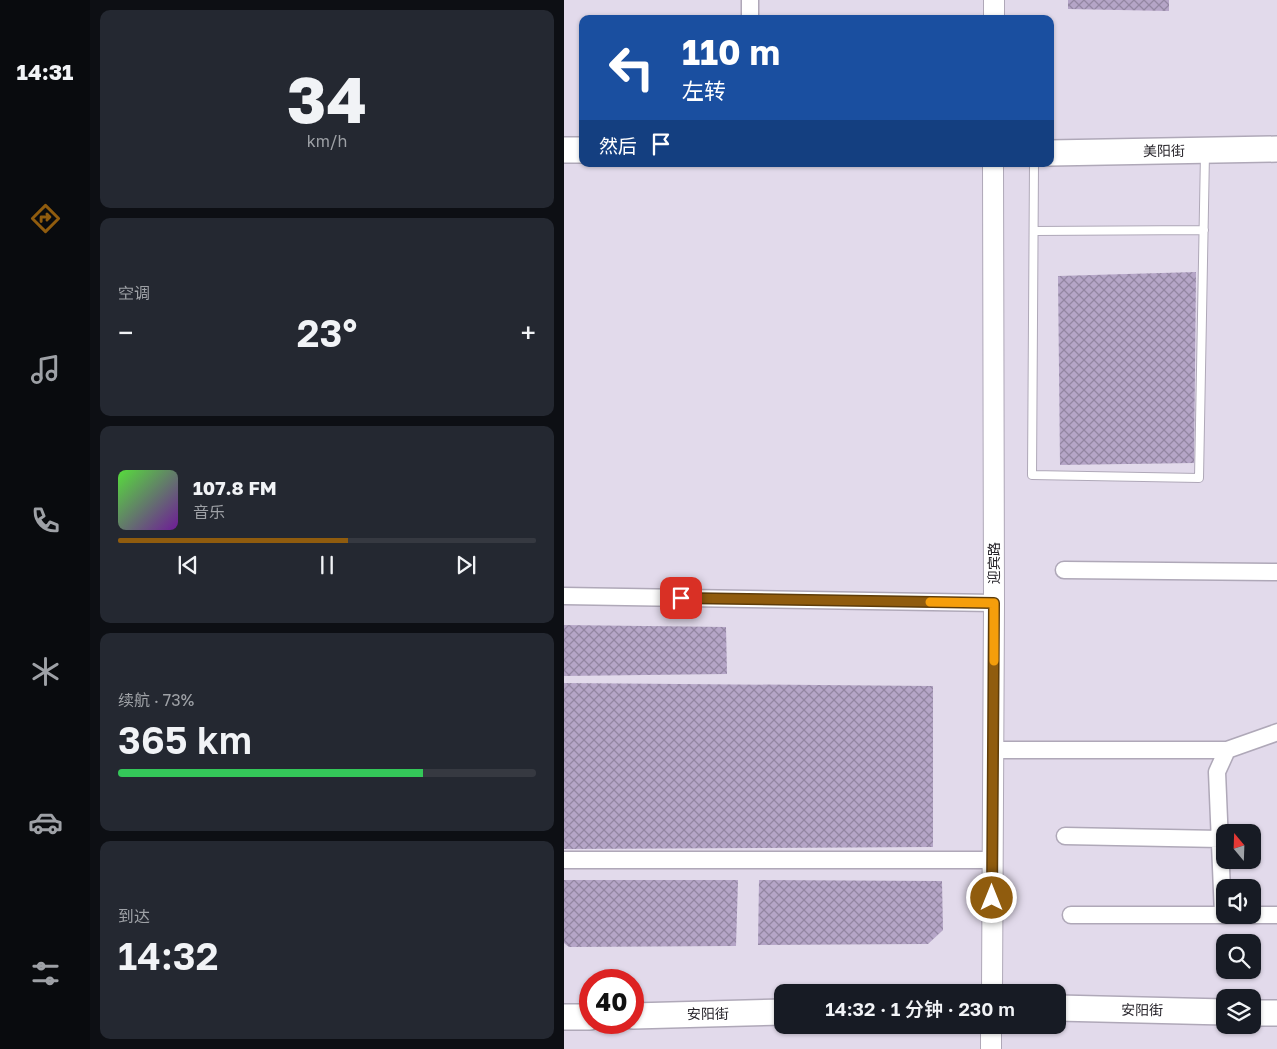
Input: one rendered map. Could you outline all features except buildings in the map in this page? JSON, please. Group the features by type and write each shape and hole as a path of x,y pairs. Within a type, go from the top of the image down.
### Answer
{"main road":[{"name":"美阳街","path":"1054,153 1277,149"},
{"path":"564,150 579,150"},
{"name":"安阳街","path":"1066,1008 1216,1012"},
{"name":"安阳街","path":"644,1016 774,1012"},
{"path":"1261,1013 1277,1013"},
{"path":"564,1017 579,1017"}],"street":[{"path":"750,0 750,15"},
{"path":"994,0 994,15"},
{"name":"迎宾路","path":"992,984 994,603 993,167"},
{"path":"1064,570 1277,572"},
{"path":"564,596 994,603"},
{"path":"993,750 1227,750 1277,732"},
{"path":"1219,824 1217,772 1227,750"},
{"path":"1064,836 1216,839"},
{"path":"564,860 992,860"},
{"path":"1072,915 1216,915"},
{"path":"1261,915 1277,915"},
{"path":"991,1034 991,1049"}],"lane":[{"path":"1034,167 1032,475 1199,478 1205,150"},
{"path":"1034,231 1204,230"}],"slow traffic":[{"path":"930,602 994,603 994,661"}],"route":[{"path":"681,598 994,603 992,898"}]}
